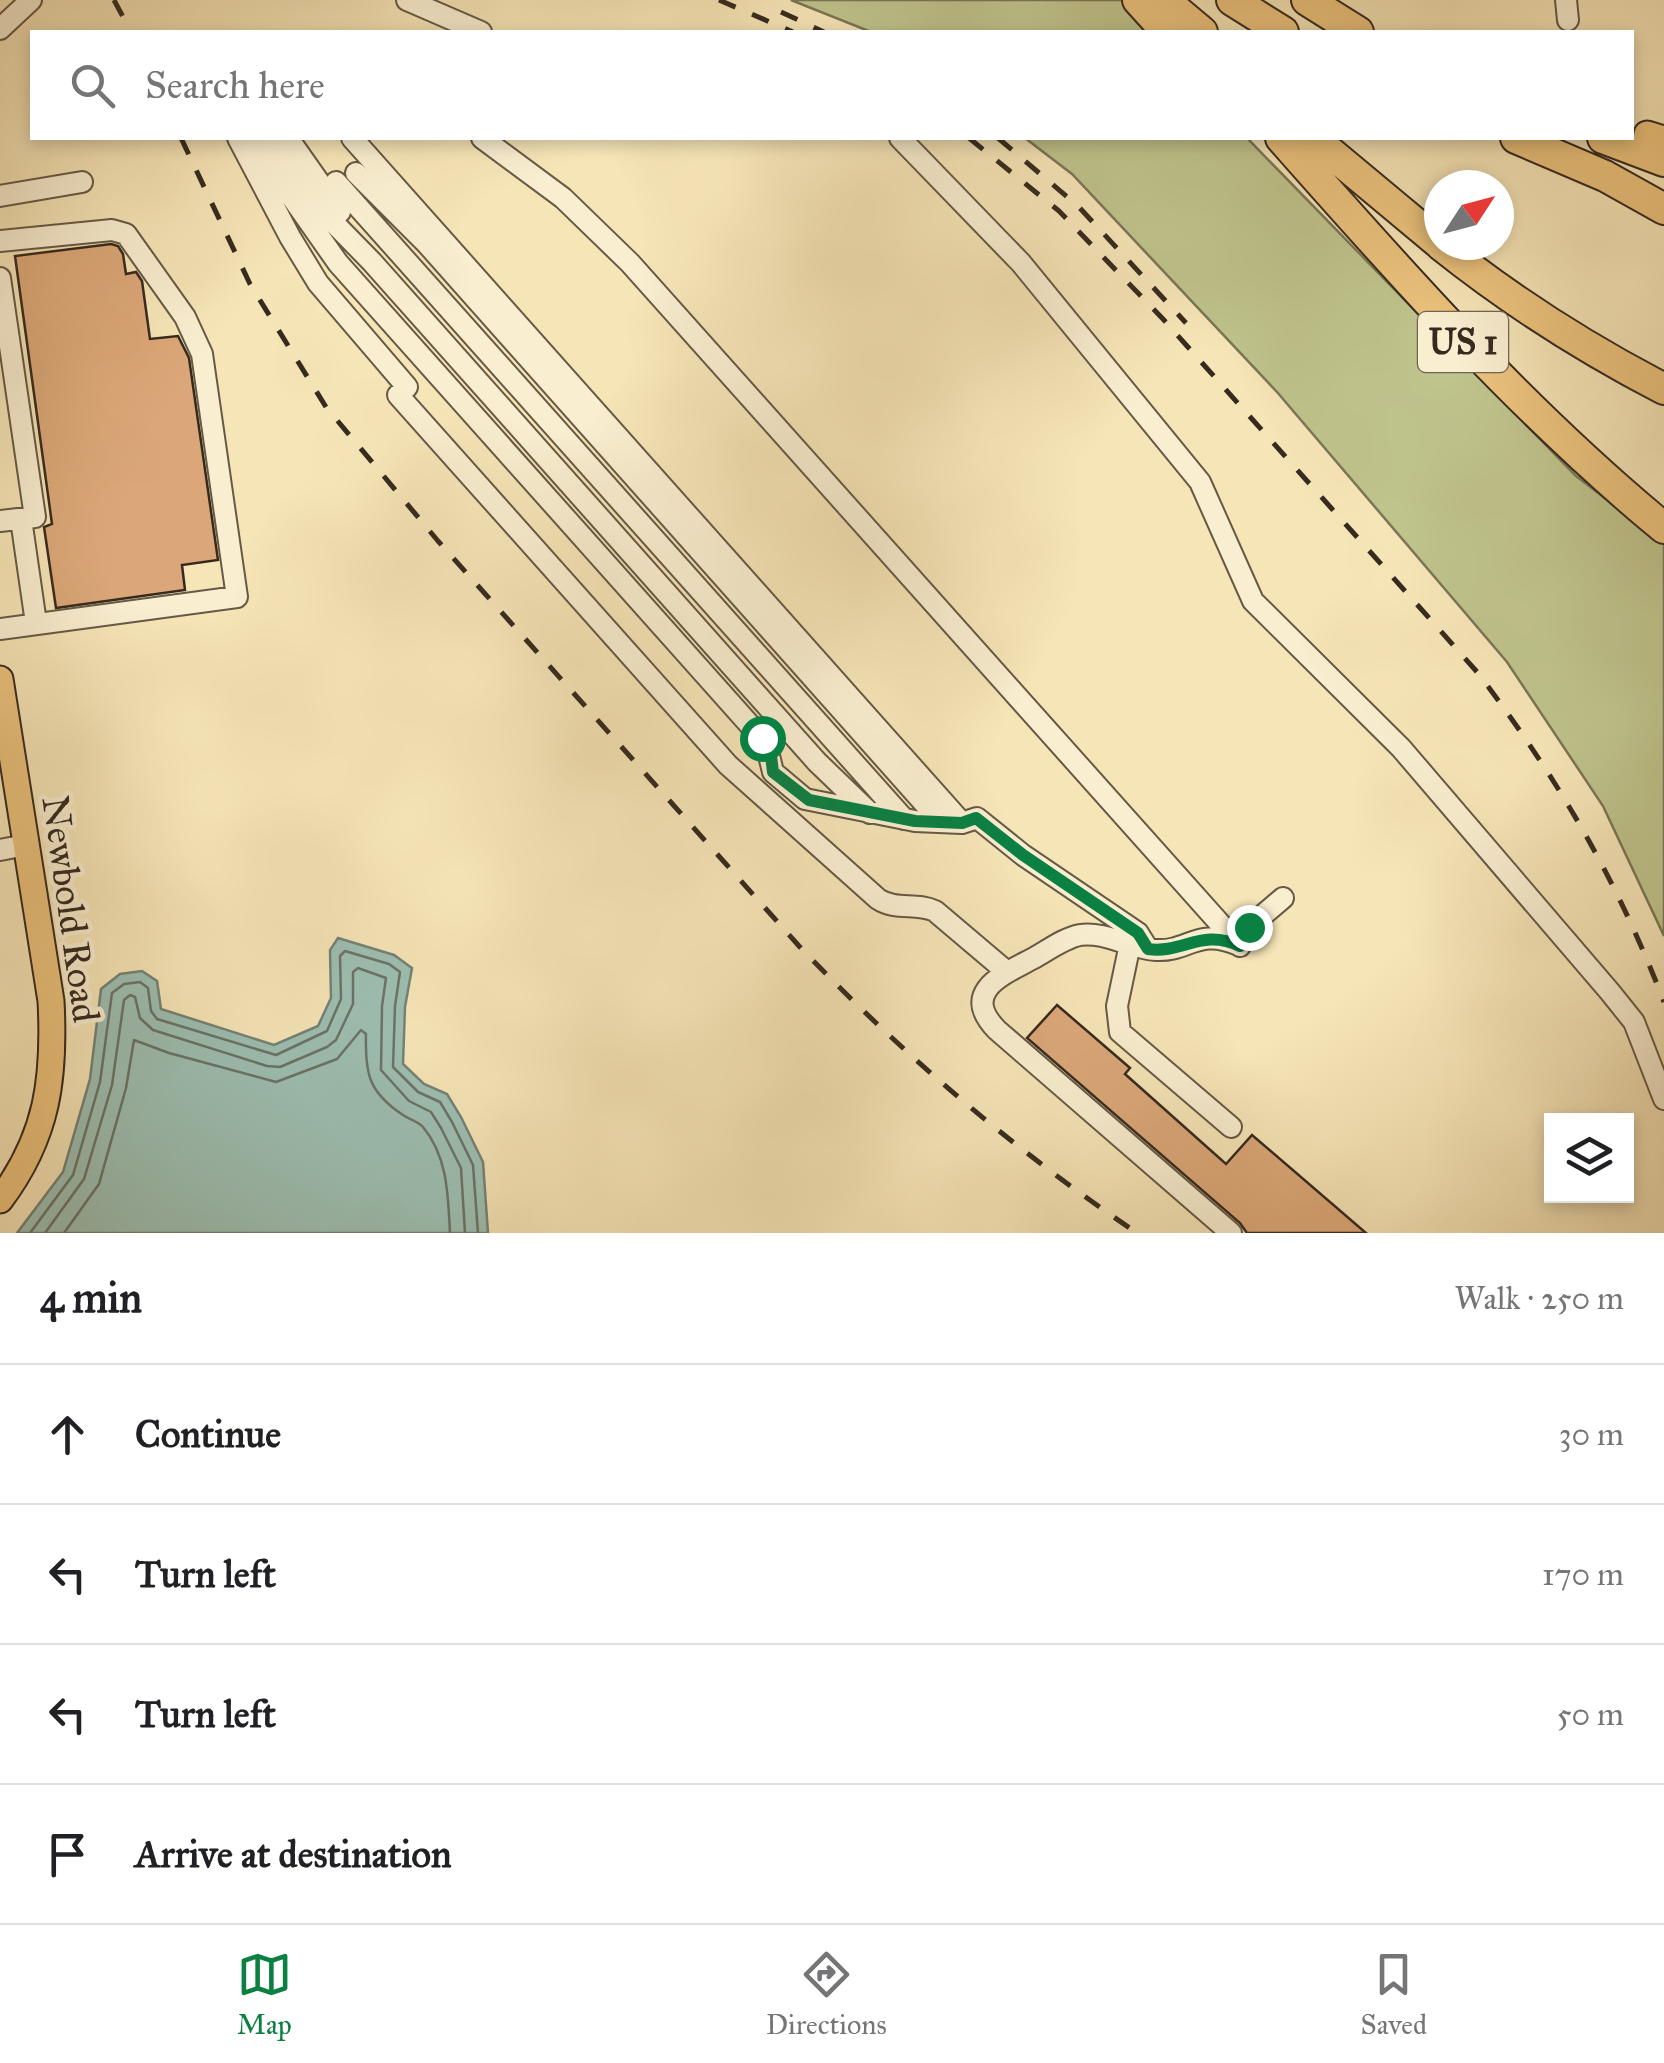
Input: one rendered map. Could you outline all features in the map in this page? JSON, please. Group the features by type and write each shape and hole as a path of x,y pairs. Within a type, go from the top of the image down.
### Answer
{"highway":[{"path":"1138,0 1165,30"},
{"path":"1163,0 1188,30"},
{"path":"1163,0 1200,30"},
{"path":"1232,0 1280,30"},
{"path":"1315,5 1355,30"},
{"path":"1315,5 1368,30"},
{"path":"1266,140 1430,307"},
{"name":"US 1","path":"1283,140 1430,307 1578,457 1664,528"},
{"path":"1315,140 1424,231"},
{"path":"1521,140 1605,176 1664,209"},
{"path":"1609,140 1664,161"},
{"path":"1462,260 1592,351 1664,389"}],"main road":[{"name":"Newbold Road","path":"0,678 51,1001 51,1082 36,1138 0,1200"}],"street":[{"path":"0,29 30,0"},
{"path":"407,0 476,30"},
{"path":"239,140 307,266 332,302 407,388 398,395 710,745 878,899 889,906 924,906 935,911 1008,972"},
{"path":"264,140 257,146 338,263 766,743 773,772 802,798 872,814 952,823 976,818 1138,933 1139,947 1118,994 1116,1017 1120,1032 1231,1126"},
{"path":"266,140 290,164 327,216 817,762 872,814"},
{"path":"290,140 330,186 393,246 904,819"},
{"path":"354,140 952,823"},
{"path":"485,140 563,198 630,263 1240,946"},
{"path":"902,140 1022,263 1200,482 1253,602 1401,748 1634,1022 1664,1099"},
{"path":"330,186 377,166"},
{"path":"356,173 427,244 952,823"},
{"path":"0,196 82,182"},
{"path":"330,186 366,255"},
{"path":"0,242 112,230 126,234 185,316 202,354 237,597 0,629"},
{"path":"307,266 338,263 393,246"},
{"path":"0,278 35,517 11,520 36,623"},
{"path":"785,816 802,798"},
{"path":"0,850 26,845"},
{"path":"1240,946 1249,927 1283,898"},
{"path":"1230,1233 990,1022 983,1010 983,997 990,984 1008,972 1078,936 1090,934 1164,950 1207,938 1220,938 1240,946"}],"green space":[{"path":"791,0 1130,0 1155,30 866,30"},
{"path":"1028,140 1249,140 1576,476 1664,543 1664,936 1603,806 1507,662 1277,392 1072,174"}],"water":[{"path":"338,938 394,955 412,968 405,1007 403,1064 424,1084 447,1094 461,1117 483,1162 488,1233 17,1233 63,1172 90,1079 101,989 120,974 142,971 157,981 161,1009 274,1045 318,1026 331,998 330,950"}],"building":[{"path":"111,244 123,254 126,274 136,272 142,281 150,339 178,336 189,358 218,560 182,565 185,590 56,608 44,527 52,524 15,256"},
{"path":"1057,1005 1130,1068 1125,1074 1226,1164 1252,1135 1366,1233 1247,1233 1027,1038"}],"railway":[{"path":"114,0 130,30"},
{"path":"719,0 788,30"},
{"path":"781,12 820,30"},
{"path":"182,140 250,284 326,407 438,541 838,986 1003,1134 1137,1233"},
{"path":"971,140 1059,211 1163,319 1478,673 1583,830 1626,913 1664,1002"},
{"path":"1000,140 1078,206 1186,323"}],"route":[{"path":"762,738 770,748 773,772 804,799 915,821 962,823 976,818 1138,933 1148,949 1164,950 1207,938 1220,938 1240,946 1249,927"}]}
